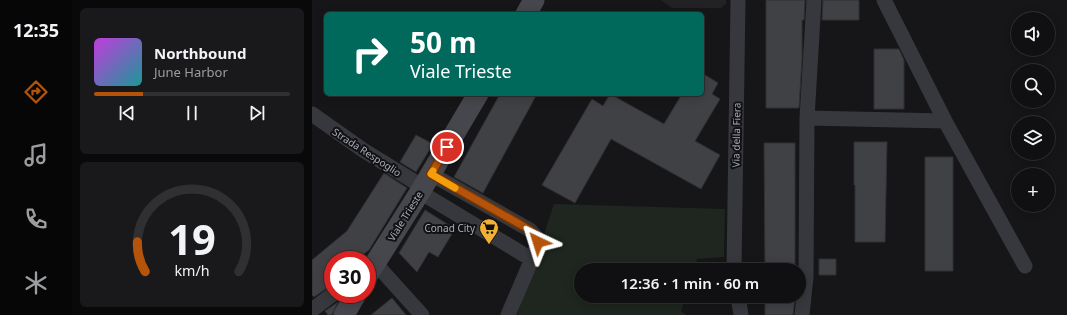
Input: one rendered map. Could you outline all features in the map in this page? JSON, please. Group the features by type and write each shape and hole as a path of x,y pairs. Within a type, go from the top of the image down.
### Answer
{"main road":[{"path":"527,12 534,0"},
{"name":"Viale Trieste","path":"376,260 425,185 477,96"}],"street":[{"name":"Via della Fiera","path":"734,263 738,0"},
{"path":"802,315 806,277 807,118 814,0"},
{"path":"884,0 945,121 1025,266"},
{"name":"Strada Respoglio","path":"312,114 363,150 425,185"},
{"path":"807,118 945,121"},
{"path":"425,185 531,259"},
{"path":"425,185 530,230 538,238 538,242 508,315"},
{"path":"376,274 422,315"},
{"path":"312,310 350,303"},
{"path":"739,303 741,315"}],"shaded area":[{"path":"661,0 726,0 726,4 721,8 672,8"},
{"path":"554,204 725,209 724,257 697,259 696,263 574,263 574,303 684,303 681,311 686,315 517,315"}],"building":[{"path":"766,0 805,0 804,20 802,20 802,58 799,108 766,108"},
{"path":"823,0 859,0 859,20 822,20"},
{"path":"874,49 899,49 904,60 904,109 874,109"},
{"path":"704,74 718,83 712,94 720,99 695,141 720,155 701,189 611,139 575,203 542,185 592,99 603,106 609,96 614,96 664,124 681,96 704,96"},
{"path":"499,96 536,96 483,193 454,177"},
{"path":"416,135 433,144 416,172 400,162"},
{"path":"854,142 887,142 885,242 855,242"},
{"path":"764,143 795,143 795,263 765,263"},
{"path":"925,157 953,157 953,271 925,271"},
{"path":"384,173 407,188 368,251 324,251 324,290 314,297 312,295 312,260 347,231"},
{"path":"425,210 455,229 438,257 429,252 417,272 399,253"},
{"path":"819,259 836,259 836,275 819,275"},
{"path":"392,298 406,315 371,315"},
{"path":"338,303 332,315 328,315 325,311"},
{"path":"765,303 794,303 793,315 765,315"}],"slow traffic":[{"path":"433,171 431,174 455,188"}],"place":[{"name":"Conad City","path":"489,245"}],"route":[{"path":"447,147 431,174 530,230 538,238 538,242"}]}
